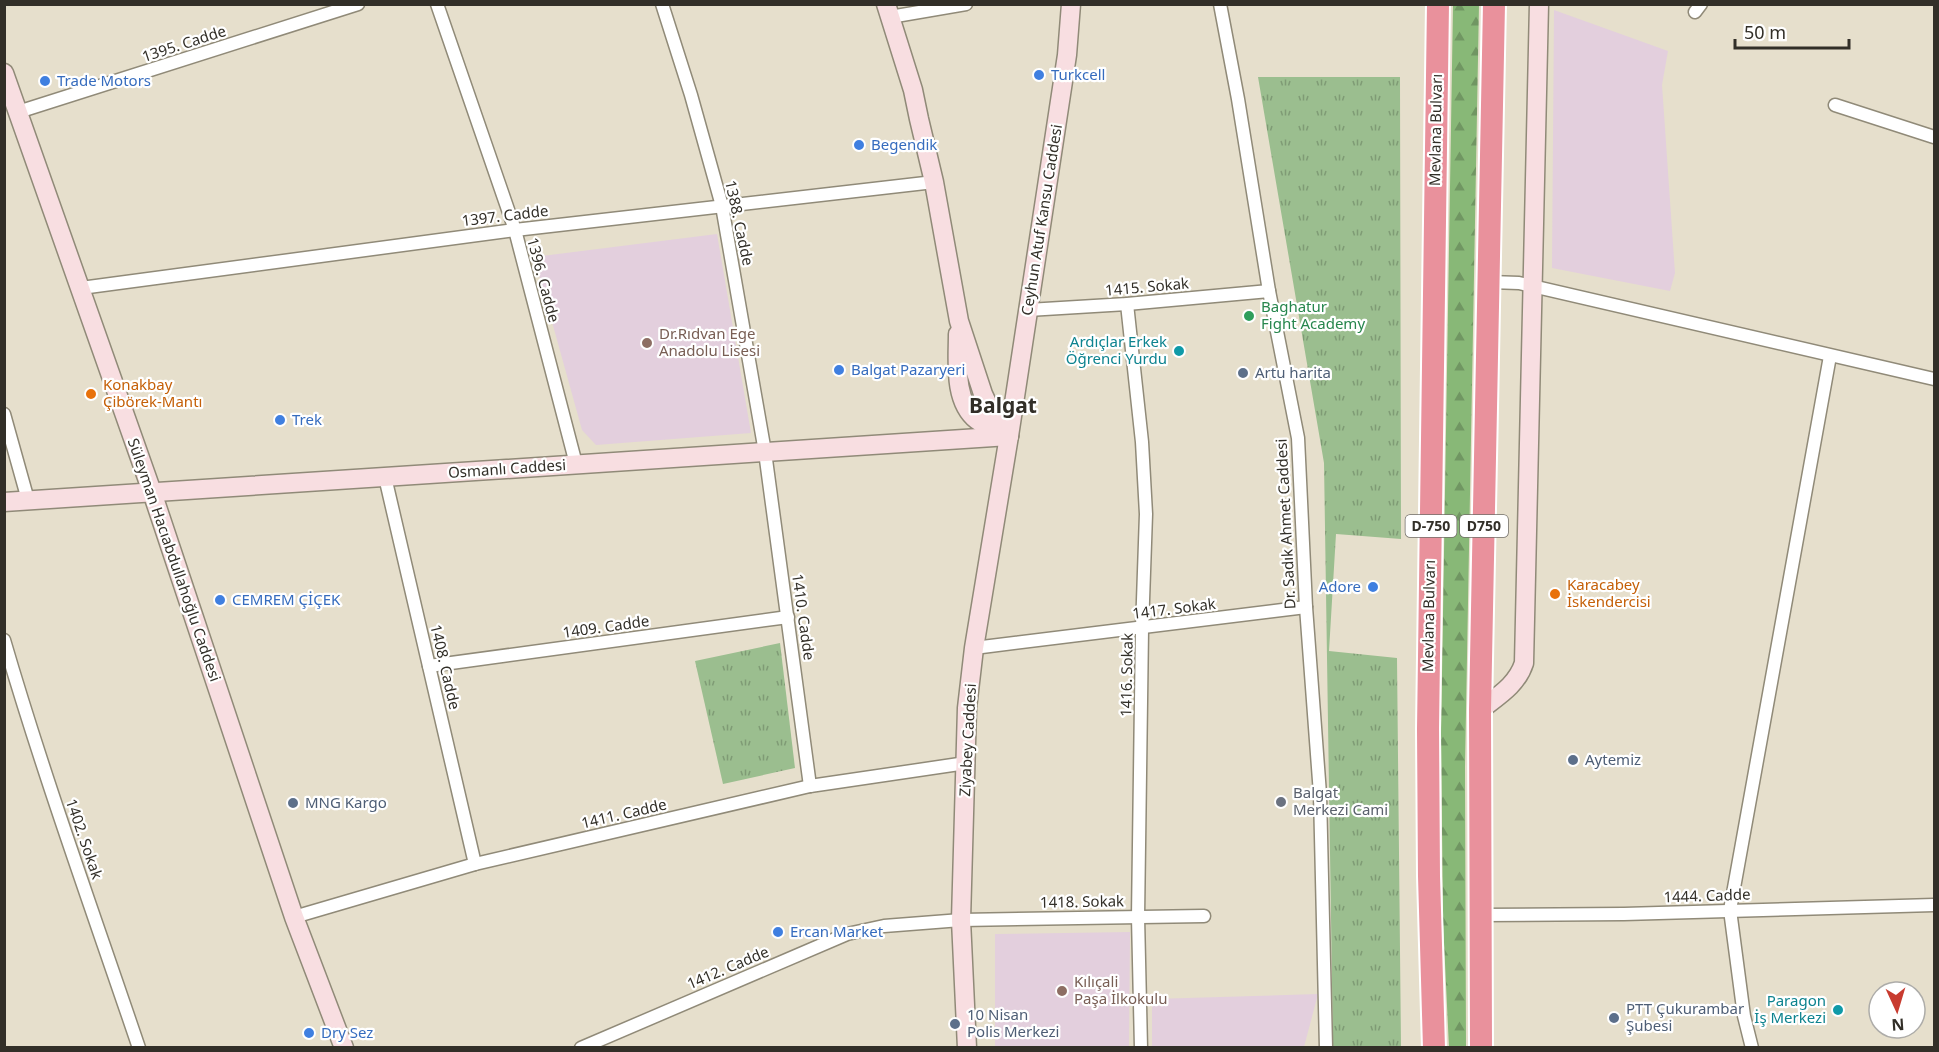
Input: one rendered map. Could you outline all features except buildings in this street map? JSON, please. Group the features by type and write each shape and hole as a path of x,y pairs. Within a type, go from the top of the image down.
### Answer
{"highway":[{"name":"Mevlana Bulvarı","path":"1433,1046 1428,729 1438,4"},
{"name":"D750","path":"1481,1047 1480,710 1494,4"}],"street":[{"name":"1395. Cadde","path":"18,112 327,9 358,4"},
{"name":"1396. Cadde","path":"437,4 515,230 576,464"},
{"name":"1388. Cadde","path":"662,4 691,95 722,206 765,452"},
{"path":"966,4 888,11 913,90 934,182 959,321 959,384 967,407 976,419 1009,436"},
{"name":"Ceyhun Atuf Kansu Caddesi","path":"1009,436 1067,55 1071,4"},
{"name":"Dr. Sadık Ahmet Caddesi","path":"1220,4 1269,291 1298,438 1306,607 1320,794 1326,1047"},
{"path":"1480,710 1509,688 1521,672 1524,663 1539,4"},
{"name":"Süleyman Hacıabdullahoğlu Caddesi","path":"4,73 152,492 294,917 344,1047"},
{"path":"1835,105 1935,136"},
{"name":"1397. Cadde","path":"81,288 515,230 934,182"},
{"path":"1490,282 1519,283 1935,379"},
{"name":"1415. Sokak","path":"1028,310 1269,291"},
{"name":"1416. Sokak","path":"1127,304 1143,442 1146,514 1138,916 1141,1047"},
{"path":"1752,1047 1744,1016 1730,910 1830,356"},
{"path":"4,414 28,500"},
{"name":"Osmanlı Caddesi","path":"4,502 1009,436"},
{"name":"Ziyabey Caddesi","path":"967,1047 961,920 968,708 974,648 1009,436"},
{"name":"1410. Cadde","path":"765,452 810,786"},
{"name":"1408. Cadde","path":"385,477 475,864"},
{"name":"1417. Sokak","path":"974,648 1306,607"},
{"name":"1409. Cadde","path":"429,666 788,617"},
{"name":"1402. Sokak","path":"4,640 53,796 139,1047"},
{"name":"1411. Cadde","path":"294,917 475,864 810,786 966,763"},
{"name":"1444. Cadde","path":"1480,915 1624,914 1935,905"},
{"name":"1418. Sokak","path":"961,920 1204,915"},
{"name":"1412. Cadde","path":"581,1047 847,934 884,926 961,920"}],"shaded area":[{"path":"1554,10 1668,51 1662,85 1675,273 1670,291 1552,268"},
{"name":"Dr.Rıdvan Ege Anadolu Lisesi","path":"717,234 751,433 596,445 582,430 534,257"},
{"name":"Kılıçali Paşa İlkokulu","path":"1130,932 1129,1047 995,1047 995,934"},
{"path":"1318,994 1304,1047 1152,1047 1152,999"}],"green space":[{"path":"1479,4 1465,767 1466,1047 1449,1048 1443,921 1441,734 1453,5"},
{"path":"1258,77 1400,77 1401,539 1336,534 1329,651 1397,658 1401,1047 1333,1047 1324,463"},
{"path":"780,643 795,768 723,784 695,661"}],"place":[{"name":"Turkcell","path":"1039,75"},
{"name":"Trade Motors","path":"45,81"},
{"name":"Begendik","path":"859,145"},
{"name":"Baghatur Fight Academy","path":"1249,316"},
{"name":"Dr.Rıdvan Ege Anadolu Lisesi","path":"647,343"},
{"name":"Ardıçlar Erkek Öğrenci Yurdu","path":"1179,351"},
{"name":"Balgat Pazaryeri","path":"839,370"},
{"name":"Artu harita","path":"1243,373"},
{"name":"Konakbay Çibörek-Mantı","path":"91,394"},
{"name":"Trek","path":"280,420"},
{"name":"Adore","path":"1373,587"},
{"name":"Karacabey İskendercisi","path":"1555,594"},
{"name":"CEMREM ÇİÇEK","path":"220,600"},
{"name":"Aytemiz","path":"1573,760"},
{"name":"Balgat Merkezi Cami","path":"1281,802"},
{"name":"MNG Kargo","path":"293,803"},
{"name":"Ercan Market","path":"778,932"},
{"name":"Kılıçali Paşa İlkokulu","path":"1062,991"},
{"name":"Paragon İş Merkezi","path":"1838,1010"},
{"name":"PTT Çukurambar Şubesi","path":"1614,1018"},
{"name":"10 Nisan Polis Merkezi","path":"955,1024"},
{"name":"Dry Sez","path":"309,1033"}],"district":[{"name":"Balgat","path":"1003,406"}]}
